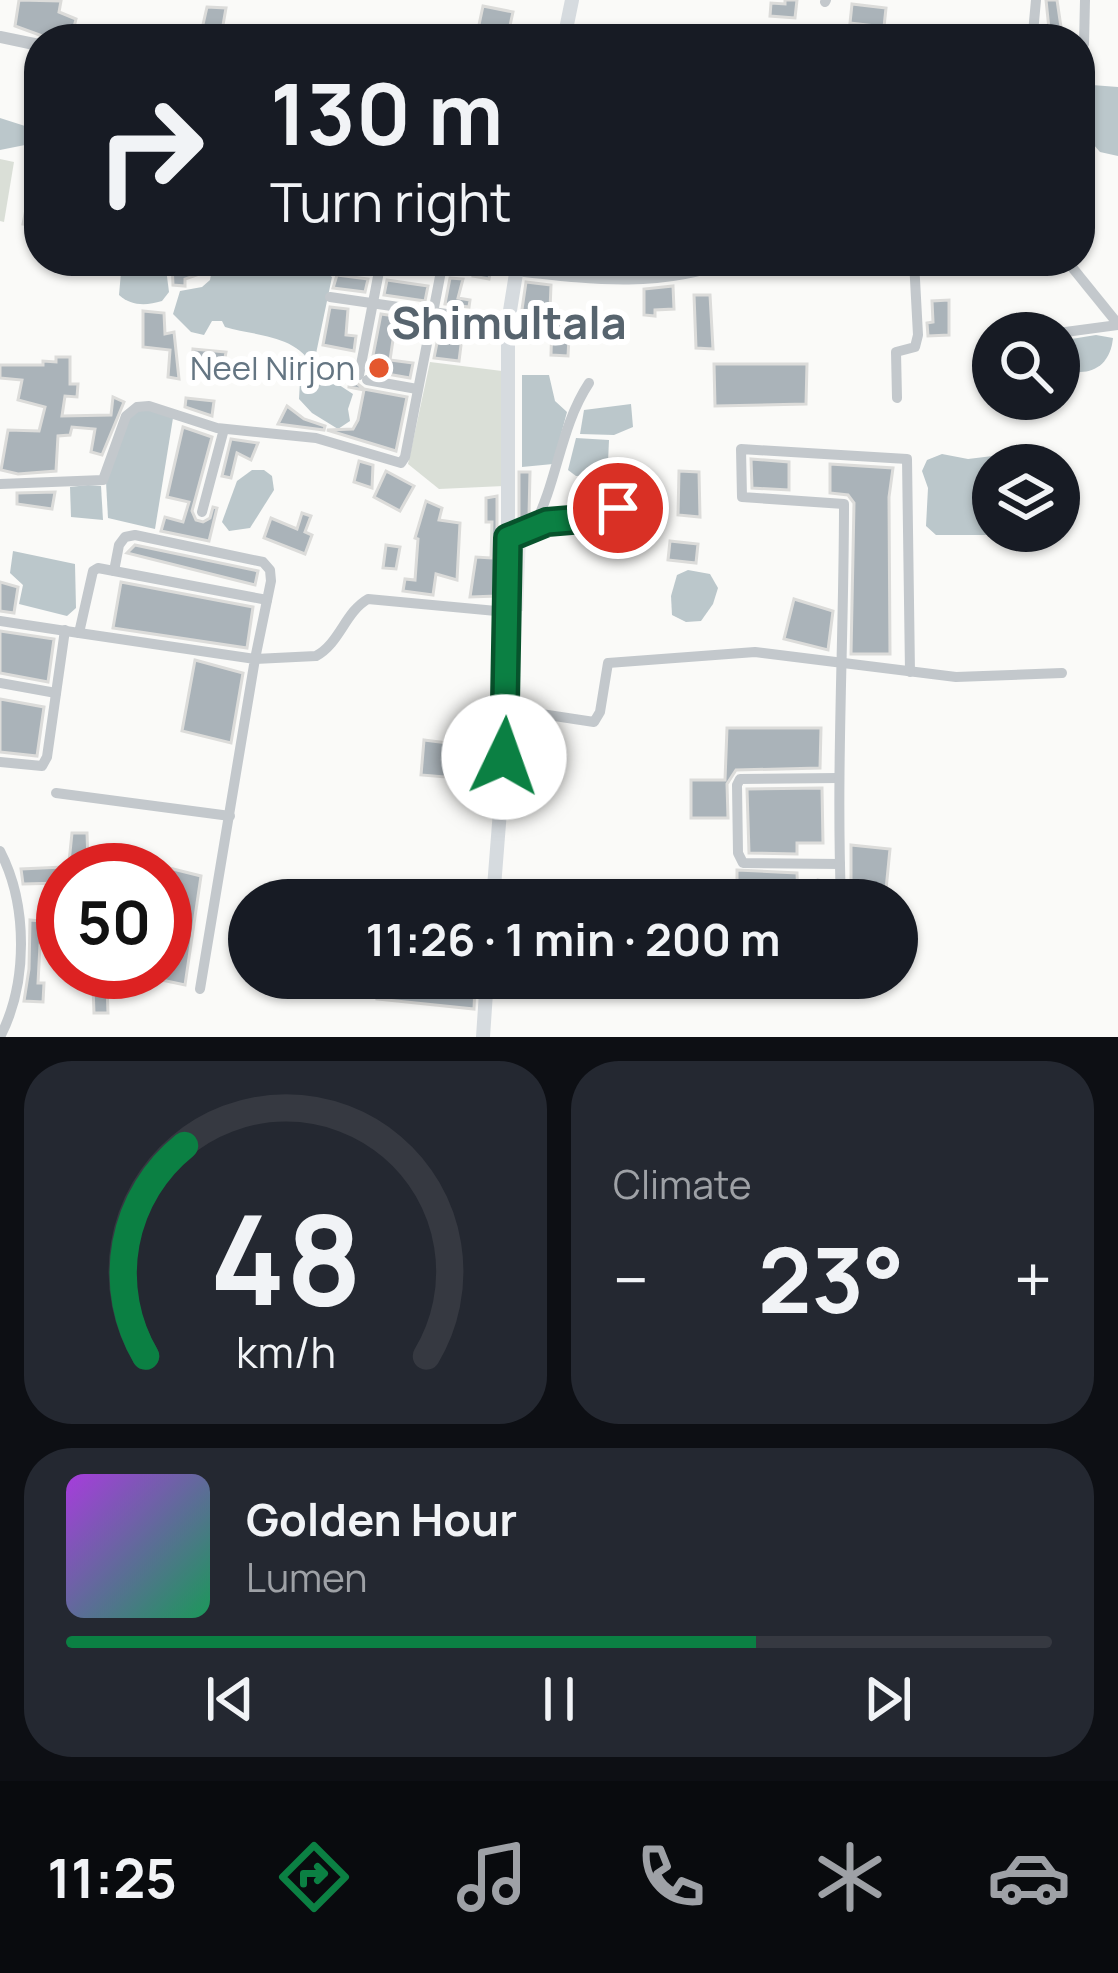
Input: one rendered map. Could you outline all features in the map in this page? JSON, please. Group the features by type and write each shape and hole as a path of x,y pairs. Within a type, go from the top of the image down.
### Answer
{"main road":[{"path":"495,879 508,709 508,323 515,276"},
{"path":"483,1037 486,999"}],"street":[{"path":"378,276 363,377 418,389"},
{"path":"0,484 103,480 126,416 137,407 159,407 224,429 316,438 400,463 405,457 440,276"},
{"path":"571,276 598,281 672,276"},
{"path":"898,398 896,352 914,347 918,335 911,276"},
{"path":"1079,276 1118,325"},
{"path":"329,297 508,323"},
{"path":"1080,330 1118,325"},
{"path":"534,526 549,496 570,415 589,383"},
{"path":"202,512 224,429"},
{"path":"841,879 838,778 844,504 742,497 741,449 907,459 910,672"},
{"path":"508,538 534,526 608,515 618,508 632,484"},
{"path":"114,571 118,545 135,535 262,562 269,570 271,581 200,988"},
{"path":"0,762 42,766 47,757 56,693 93,571 98,568 267,600"},
{"path":"0,621 255,659 325,652 358,605 368,599 508,612"},
{"path":"508,709 594,722 600,712 606,665 618,660 755,652 979,678 1062,673"},
{"path":"0,683 56,693"},
{"path":"838,778 740,779 737,785 743,863 840,864"},
{"path":"56,793 230,816"},
{"path":"0,850 20,963 14,1006 0,1037"}],"shaded area":[{"path":"1095,85 1118,87 1118,156 1095,146"},
{"path":"0,118 24,126 24,145 0,150"},
{"path":"0,159 14,162 4,222 0,221"},
{"path":"121,276 167,276 169,292 162,301 139,304 119,295"},
{"path":"211,276 332,277 313,368 287,343 225,327 222,321 212,321 204,335 191,332 173,314 180,291 202,287"},
{"path":"1080,338 1113,338 1107,357 1095,369 1080,372"},
{"path":"430,362 502,371 504,486 439,489 408,464"},
{"path":"313,368 353,394 350,421 338,429 299,399 300,381"},
{"path":"522,375 549,375 555,401 567,412 553,464 522,467"},
{"path":"631,404 633,427 614,435 580,434 584,410"},
{"path":"145,409 173,418 155,529 108,518 106,482 131,412"},
{"path":"576,438 609,440 608,462 590,476 576,476 568,470"},
{"path":"942,454 972,459 972,535 936,535 926,526 928,488 922,471 927,460"},
{"path":"252,470 272,476 274,490 250,528 229,531 222,522 237,481"},
{"path":"101,486 103,520 71,517 70,487"},
{"path":"526,537 523,611 516,611 517,538"},
{"path":"13,551 75,564 76,608 67,616 19,604 23,585 10,573"},
{"path":"688,570 710,574 718,588 701,621 686,622 672,615 677,575"}],"building":[{"path":"19,0 61,1 59,12 76,19 75,24 15,26"},
{"path":"785,0 797,0 795,18 770,16 771,3 785,4"},
{"path":"1046,0 1057,0 1061,24 1048,24"},
{"path":"852,4 886,8 884,24 850,23"},
{"path":"483,6 513,12 510,24 479,24"},
{"path":"207,7 226,8 223,24 203,24"},
{"path":"173,276 194,276 185,279 185,286 173,285"},
{"path":"337,276 368,279 365,292 333,288"},
{"path":"450,278 463,279 458,298 470,300 469,307 445,304"},
{"path":"387,280 428,286 425,301 384,295"},
{"path":"526,282 551,285 550,310 531,308 529,330 519,330"},
{"path":"673,286 674,309 644,315 644,289"},
{"path":"694,295 710,295 713,349 696,348"},
{"path":"949,300 949,335 928,336 932,301"},
{"path":"330,307 348,309 346,335 356,336 354,351 323,345"},
{"path":"143,311 164,313 165,334 174,332 179,379 168,377 170,350 143,347"},
{"path":"381,314 422,320 418,338 394,333 390,360 413,363 410,378 370,371"},
{"path":"552,319 570,319 568,356 551,355"},
{"path":"441,323 497,331 497,340 462,337 459,361 434,358"},
{"path":"193,349 226,352 223,369 192,361"},
{"path":"56,357 70,357 70,384 78,384 77,397 65,396 62,416 111,415 113,397 124,402 102,455 91,452 95,429 72,427 70,435 58,436 56,471 18,474 1,470 8,430 39,431 45,407 18,400 22,380 0,378 0,365 43,365 43,361 56,362"},
{"path":"714,364 807,364 806,404 715,406"},
{"path":"350,378 364,389 407,397 396,451 327,430 353,429 358,420 364,390 349,387"},
{"path":"186,398 214,401 212,416 185,407"},
{"path":"287,406 325,426 324,430 278,424"},
{"path":"183,427 212,437 192,511 203,522 217,508 209,541 161,531 165,517 183,522 189,502 167,497"},
{"path":"231,439 258,443 251,460 237,453 231,478 222,476"},
{"path":"751,459 789,462 789,490 752,488"},
{"path":"359,461 373,465 372,488 354,482"},
{"path":"830,464 893,468 890,654 851,654 854,503 848,495 830,493"},
{"path":"386,471 414,486 400,511 374,497"},
{"path":"679,471 699,472 700,517 678,515"},
{"path":"519,472 530,472 529,515 519,523"},
{"path":"55,492 52,509 17,504 17,493"},
{"path":"497,496 497,596 470,597 476,557 491,558 492,522 486,522 486,498"},
{"path":"426,501 442,508 439,520 460,523 457,580 436,574 433,595 403,591 405,579 415,580 415,538"},
{"path":"302,513 311,516 305,532 312,535 305,554 264,538 271,518 297,529"},
{"path":"670,541 698,544 696,563 668,560"},
{"path":"135,545 258,571 255,585 127,553"},
{"path":"386,545 400,547 396,569 383,568"},
{"path":"0,582 18,587 14,613 0,611"},
{"path":"121,582 253,607 247,648 113,628"},
{"path":"794,599 833,611 828,650 784,639"},
{"path":"0,631 54,639 48,682 0,673"},
{"path":"195,660 243,673 231,743 182,731"},
{"path":"0,699 44,707 37,756 0,752"},
{"path":"727,728 821,728 820,768 736,770 727,784 728,818 691,818 691,780 725,780"},
{"path":"424,740 448,743 445,777 421,775"},
{"path":"822,788 823,843 797,843 797,854 749,853 747,789"},
{"path":"72,833 87,833 87,843 71,843"},
{"path":"851,845 890,849 887,879 851,879"},
{"path":"36,868 36,884 23,884 21,869"},
{"path":"737,870 797,873 797,879 737,879"},
{"path":"192,874 201,876 192,937"},
{"path":"30,920 36,921 36,999 43,1002 24,1001"},
{"path":"93,999 108,999 108,1013 94,1013"},
{"path":"377,999 474,999 474,1009"}],"place":[{"name":"Neel Nirjon","path":"379,368"}],"district":[{"name":"Shimultala","path":"509,323"}],"route":[{"path":"504,757 508,538 547,522 595,518 618,508"}]}
